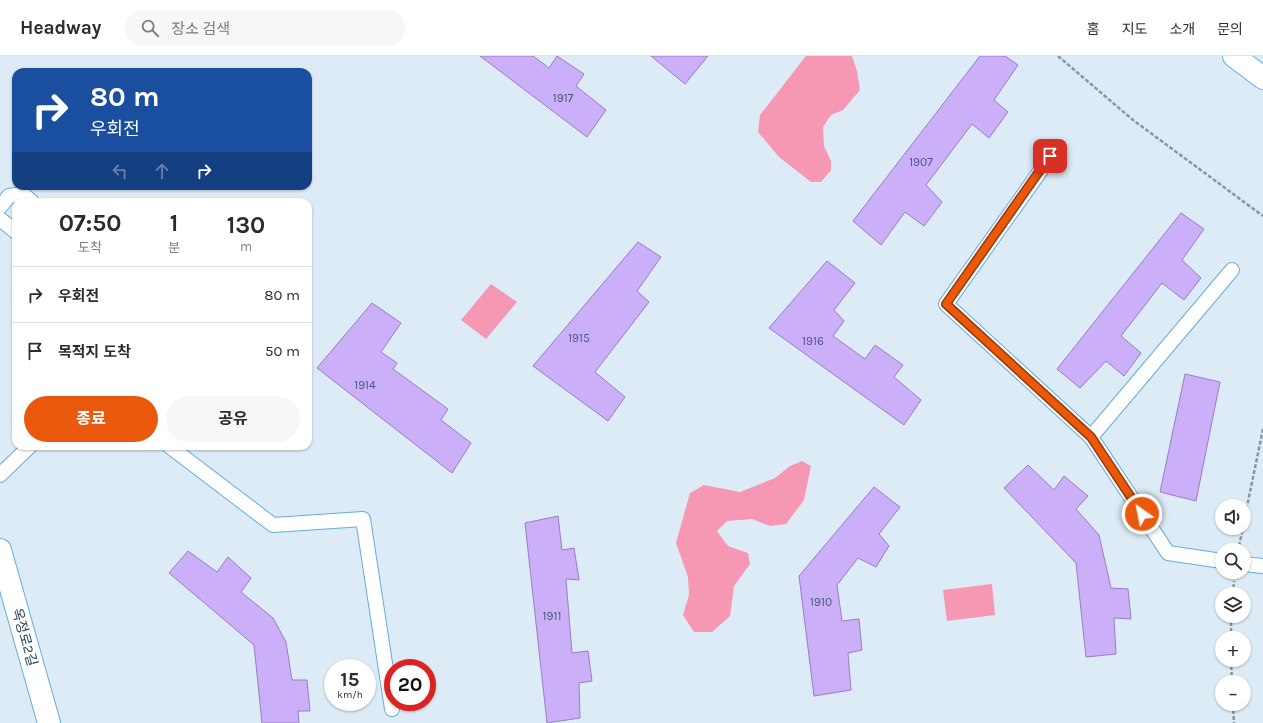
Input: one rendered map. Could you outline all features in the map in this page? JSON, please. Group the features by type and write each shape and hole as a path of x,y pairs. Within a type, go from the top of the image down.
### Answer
{"street":[{"path":"1234,56 1263,78"},
{"name":"옥정로2길","path":"0,550 49,723"}],"lane":[{"path":"1050,156 946,304 1091,437 1168,552 1215,560"},
{"path":"0,207 9,196 23,194 28,198"},
{"path":"0,219 12,229"},
{"path":"1091,437 1232,270"},
{"path":"0,475 26,450"},
{"path":"173,450 273,525 363,519 384,659"},
{"path":"1251,565 1263,566"}],"path":[{"path":"1058,56 1133,120 1263,216"},
{"path":"1249,499 1263,429"},
{"path":"1233,711 1234,723"}],"shaded area":[{"path":"806,56 852,56 857,71 860,90 843,110 831,115 823,127 824,146 831,161 831,170 821,182 811,182 779,157 758,132 760,115"},
{"path":"491,284 517,302 486,339 461,320"},
{"path":"802,461 811,466 804,500 786,524 770,526 752,519 727,521 717,531 728,546 748,553 750,564 734,586 730,616 712,632 694,632 683,615 689,595 688,577 676,543 690,493 704,485 740,492 775,478 790,466"},
{"path":"992,584 995,615 947,621 943,590"}],"building":[{"path":"480,56 533,56 549,68 557,56 584,74 576,86 606,110 587,137"},
{"path":"651,56 708,56 685,84"},
{"path":"980,56 1005,56 1018,65 994,100 1008,112 989,138 972,124 926,185 942,202 924,226 905,212 881,245 853,221"},
{"path":"1181,213 1204,229 1182,260 1201,278 1184,300 1162,283 1121,336 1141,353 1124,376 1106,361 1080,388 1057,369"},
{"path":"638,242 661,257 637,291 649,302 595,372 625,397 608,421 533,366"},
{"path":"827,261 855,283 834,310 844,321 833,336 865,359 875,345 903,365 894,377 921,400 904,425 769,328"},
{"path":"372,303 401,323 381,352 397,363 393,369 448,409 441,420 471,443 452,473 317,368"},
{"path":"1185,374 1220,382 1196,501 1160,492"},
{"path":"1028,465 1054,490 1064,476 1088,496 1076,509 1099,535 1111,588 1128,589 1131,619 1114,618 1116,654 1086,657 1076,563 1004,488"},
{"path":"874,487 900,507 879,534 889,546 876,567 858,558 837,585 842,621 859,619 862,650 848,653 851,690 814,696 799,576"},
{"path":"558,516 562,550 574,548 579,580 566,579 572,653 588,651 592,681 579,683 580,718 547,723 525,523"},
{"path":"188,551 217,572 228,557 251,578 241,592 273,618 286,642 292,680 307,680 310,711 298,711 299,723 262,723 254,645 169,573"}],"route":[{"path":"1050,156 946,304 1091,437 1142,514"}]}
